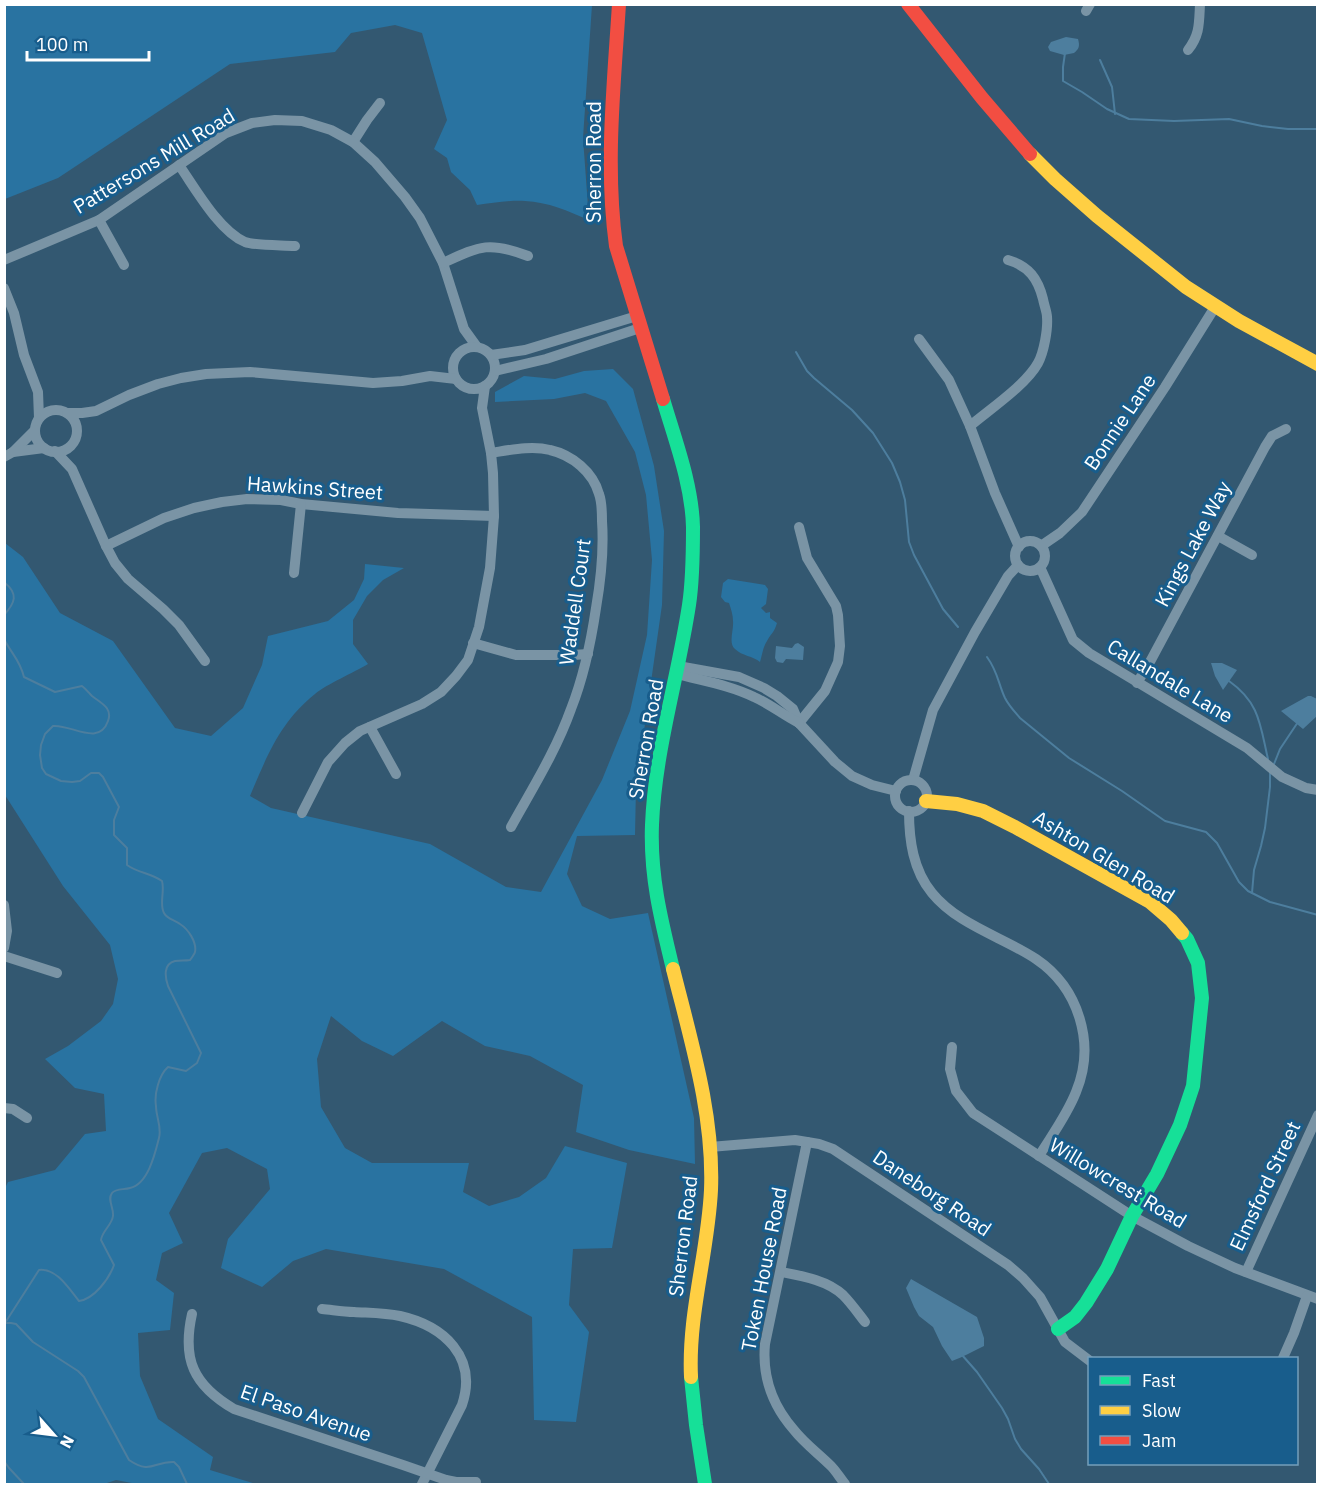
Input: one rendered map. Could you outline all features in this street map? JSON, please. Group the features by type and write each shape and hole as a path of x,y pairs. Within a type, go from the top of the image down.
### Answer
{"main road":[{"name":"Sherron Road","path":"619,4 611,136 612,221 616,246 680,456 689,494 693,525 692,573 654,801 652,826 653,876 657,902 705,1101 711,1147 710,1202 694,1312 691,1350 692,1393 705,1485"},
{"path":"908,4 979,96 1030,153 1113,231 1183,285 1215,306 1317,364"},
{"name":"Ashton Glen Road","path":"926,801 957,804 983,811 1150,902 1172,920 1187,939 1198,963 1202,998 1193,1086 1180,1125 1107,1269 1075,1317 1058,1329"}],"street":[{"path":"1188,50 1195,42 1200,4"},
{"path":"353,142 380,103"},
{"name":"Pattersons Mill Road","path":"4,260 99,220 226,133 252,123 275,120 302,121 331,130 353,142 375,162 405,197 420,218 443,263 464,330 477,347"},
{"path":"179,165 230,234 246,243 295,246"},
{"path":"99,220 124,265"},
{"path":"443,263 469,251 486,247 508,249 528,256"},
{"path":"970,426 1023,382 1039,363 1044,343 1047,317 1039,285 1026,268 1017,262 1008,260"},
{"path":"4,288 14,312 24,355 38,392 39,418 35,430 39,443 72,470 115,563 128,579 178,625 205,661"},
{"name":"Bonnie Lane","path":"1041,546 1060,533 1082,512 1165,387 1215,306"},
{"path":"491,355 525,350 639,322"},
{"path":"495,371 546,359 639,322"},
{"name":"Pattersons Mill Road","path":"461,351 464,330"},
{"path":"919,339 949,380 970,426 994,493 1019,547"},
{"path":"477,347 491,355 495,371 490,382 485,386 470,389 464,387 456,379 453,362 461,351 477,347"},
{"path":"430,376 453,362"},
{"path":"39,418 51,411 82,414 96,411 158,384 206,374 250,372 373,383 430,376 456,379"},
{"path":"302,813 328,762 345,744 360,731 422,704 441,692 468,660 479,627 490,568 494,516 491,453 482,408 485,386"},
{"path":"470,389 482,408"},
{"path":"38,392 75,422 72,470"},
{"path":"9,454 61,451 68,448 85,421 96,411"},
{"name":"Kings Lake Way","path":"1137,683 1265,447 1272,436 1286,429"},
{"path":"9,454 35,430"},
{"name":"Waddell Court","path":"491,453 527,448 550,450 580,465 596,484 600,496 604,542 601,576 582,680 555,748 511,827"},
{"name":"Hawkins Street","path":"106,546 164,518 203,506 247,500 281,500 398,513 494,516"},
{"path":"294,573 302,504"},
{"path":"799,527 807,558 836,606 840,646 838,662 825,691 799,723"},
{"path":"1218,536 1252,555"},
{"path":"1032,542 1041,546 1045,554 1040,567 1026,571 1018,565 1016,556 1019,547 1032,542"},
{"path":"913,780 933,710 975,632 1008,576 1018,565"},
{"name":"Callandale Lane","path":"1040,567 1073,640 1089,653 1247,748 1282,777 1306,788 1317,790"},
{"path":"473,644 516,655 588,654"},
{"path":"677,670 739,677 751,681 777,696 793,709 799,723 835,762 852,776 896,792"},
{"path":"370,727 396,774"},
{"path":"913,780 924,786 926,801 920,809 909,811 900,807 896,792 902,783 913,780"},
{"path":"909,811 912,850 920,874 932,894 953,913 1036,959 1056,975 1075,1004 1085,1039 1083,1067 1077,1091 1039,1156"},
{"path":"4,905 8,931 4,948"},
{"path":"4,956 57,973"},
{"name":"Willowcrest Road","path":"952,1047 950,1069 956,1091 973,1113 1132,1216 1188,1246 1312,1298"},
{"path":"4,1108 27,1118"},
{"name":"Elmsford Street","path":"1246,1272 1317,1115"},
{"name":"Daneborg Road","path":"711,1147 795,1140 833,1149 1008,1265 1040,1297 1065,1342 1088,1360"},
{"name":"Token House Road","path":"807,1142 765,1344 765,1373 774,1401 794,1430 833,1468 844,1485"},
{"path":"781,1272 813,1279 833,1288 865,1322"},
{"path":"1284,1357 1312,1298"},
{"path":"322,1309 401,1317 433,1330 455,1346 466,1371 465,1397 422,1485"},
{"name":"El Paso Avenue","path":"192,1314 188,1331 191,1362 204,1386 234,1410 446,1480 476,1482"}],"shaded area":[{"path":"5,4 592,5 583,138 589,220 542,203 513,201 477,205 470,190 451,172 447,158 434,149 447,120 422,33 395,25 351,33 335,52 230,64 58,178 5,199"},
{"path":"1066,37 1078,39 1079,47 1076,52 1064,55 1050,51 1048,47 1051,42"},
{"path":"613,369 633,389 654,466 664,531 662,605 636,787 635,835 577,836 567,874 582,906 610,919 648,913 694,1118 695,1164 629,1150 576,1132 583,1085 530,1056 485,1046 442,1021 393,1056 362,1041 331,1016 317,1059 321,1107 345,1148 372,1163 469,1163 463,1192 489,1206 519,1197 546,1178 565,1146 627,1163 612,1248 573,1249 569,1305 589,1332 576,1422 534,1420 532,1317 444,1269 326,1249 293,1261 262,1287 221,1268 228,1239 270,1189 267,1169 227,1148 202,1153 169,1213 183,1243 162,1253 156,1280 174,1293 170,1330 138,1333 140,1376 158,1419 213,1457 210,1470 256,1484 137,1484 116,1480 104,1484 5,1484 5,1188 8,1182 55,1170 85,1134 106,1131 104,1094 75,1088 45,1059 68,1046 101,1021 113,1004 118,979 110,945 63,886 5,795 5,543 23,557 60,613 113,641 175,728 211,736 243,708 262,665 268,636 328,621 354,600 364,579 365,564 404,568 383,580 367,596 353,620 353,644 368,664 320,690 292,716 276,740 250,796 271,808 430,844 506,887 541,892 602,780 630,711 647,635 652,560 646,495 635,452 606,401 585,393 554,399 495,402 495,392 524,376 555,379 584,371"},
{"path":"728,579 765,585 768,589 766,604 761,608 766,613 770,612 770,618 777,623 764,646 760,662 741,653 733,646 732,612 729,603 721,597 723,583"},
{"path":"798,643 804,647 803,660 786,659 783,663 777,662 776,646 792,648"},
{"path":"1211,663 1222,663 1237,670 1223,690 1215,676"},
{"path":"1308,696 1317,699 1317,716 1303,729 1281,711"},
{"path":"911,1279 977,1317 984,1338 984,1346 952,1361 933,1327 919,1316 914,1307 906,1288"}],"waterway":[{"path":"1065,53 1063,81 1107,109 1129,119 1174,121 1229,119 1288,129 1318,129"},
{"path":"1100,60 1112,87 1115,114"},
{"path":"796,352 807,371 852,410 873,433 892,463 905,500 909,542 914,555 943,609 958,627"},
{"path":"4,582 9,586 14,598 4,615"},
{"path":"4,639 18,661 24,677 55,692 82,686 108,709 108,721 104,729 98,732 91,733 53,726 45,734 41,745 42,768 46,774 61,781 72,782 80,781 91,773 99,773 119,807 114,820 114,835 127,848 127,865 162,881 164,913 186,929 195,944 195,952 190,960 171,963 168,965 166,975 168,986 201,1053 197,1063 186,1071 168,1067 162,1075 156,1096 160,1134 150,1168 142,1181 136,1185 112,1193 110,1201 113,1216 101,1240 114,1265 105,1282 90,1296 79,1301 57,1276 51,1272 39,1270 5,1323"},
{"path":"987,657 1012,709 1069,758 1165,821 1206,832 1217,843 1239,882 1248,891 1270,902 1318,915"},
{"path":"1229,681 1253,706 1268,759"},
{"path":"1274,764 1280,749 1298,722"},
{"path":"1252,893 1254,870 1265,828 1270,773"},
{"path":"4,1323 16,1324 33,1342 84,1377 129,1460 148,1467 174,1462 187,1484"},
{"path":"962,1355 1002,1408 1021,1449 1049,1484"},
{"path":"4,1461 24,1484"}],"traffic: fast":[{"path":"663,399 690,495 693,527 689,605 662,742 652,825 655,880 673,969"},
{"path":"1058,1329 1075,1317 1107,1269 1132,1216 1157,1174 1180,1125 1193,1086 1202,998 1198,963 1182,933"},
{"path":"691,1377 705,1484"}],"traffic: slow":[{"path":"1030,154 1097,216 1186,287 1239,321 1318,364"},
{"path":"926,801 957,804 983,811 1015,827 1150,902 1182,933"},
{"path":"673,969 700,1078 711,1162 709,1213 692,1330 691,1377"}],"traffic: jam":[{"path":"619,4 611,155 616,246 663,399"},
{"path":"908,4 982,98 1030,154"}]}
